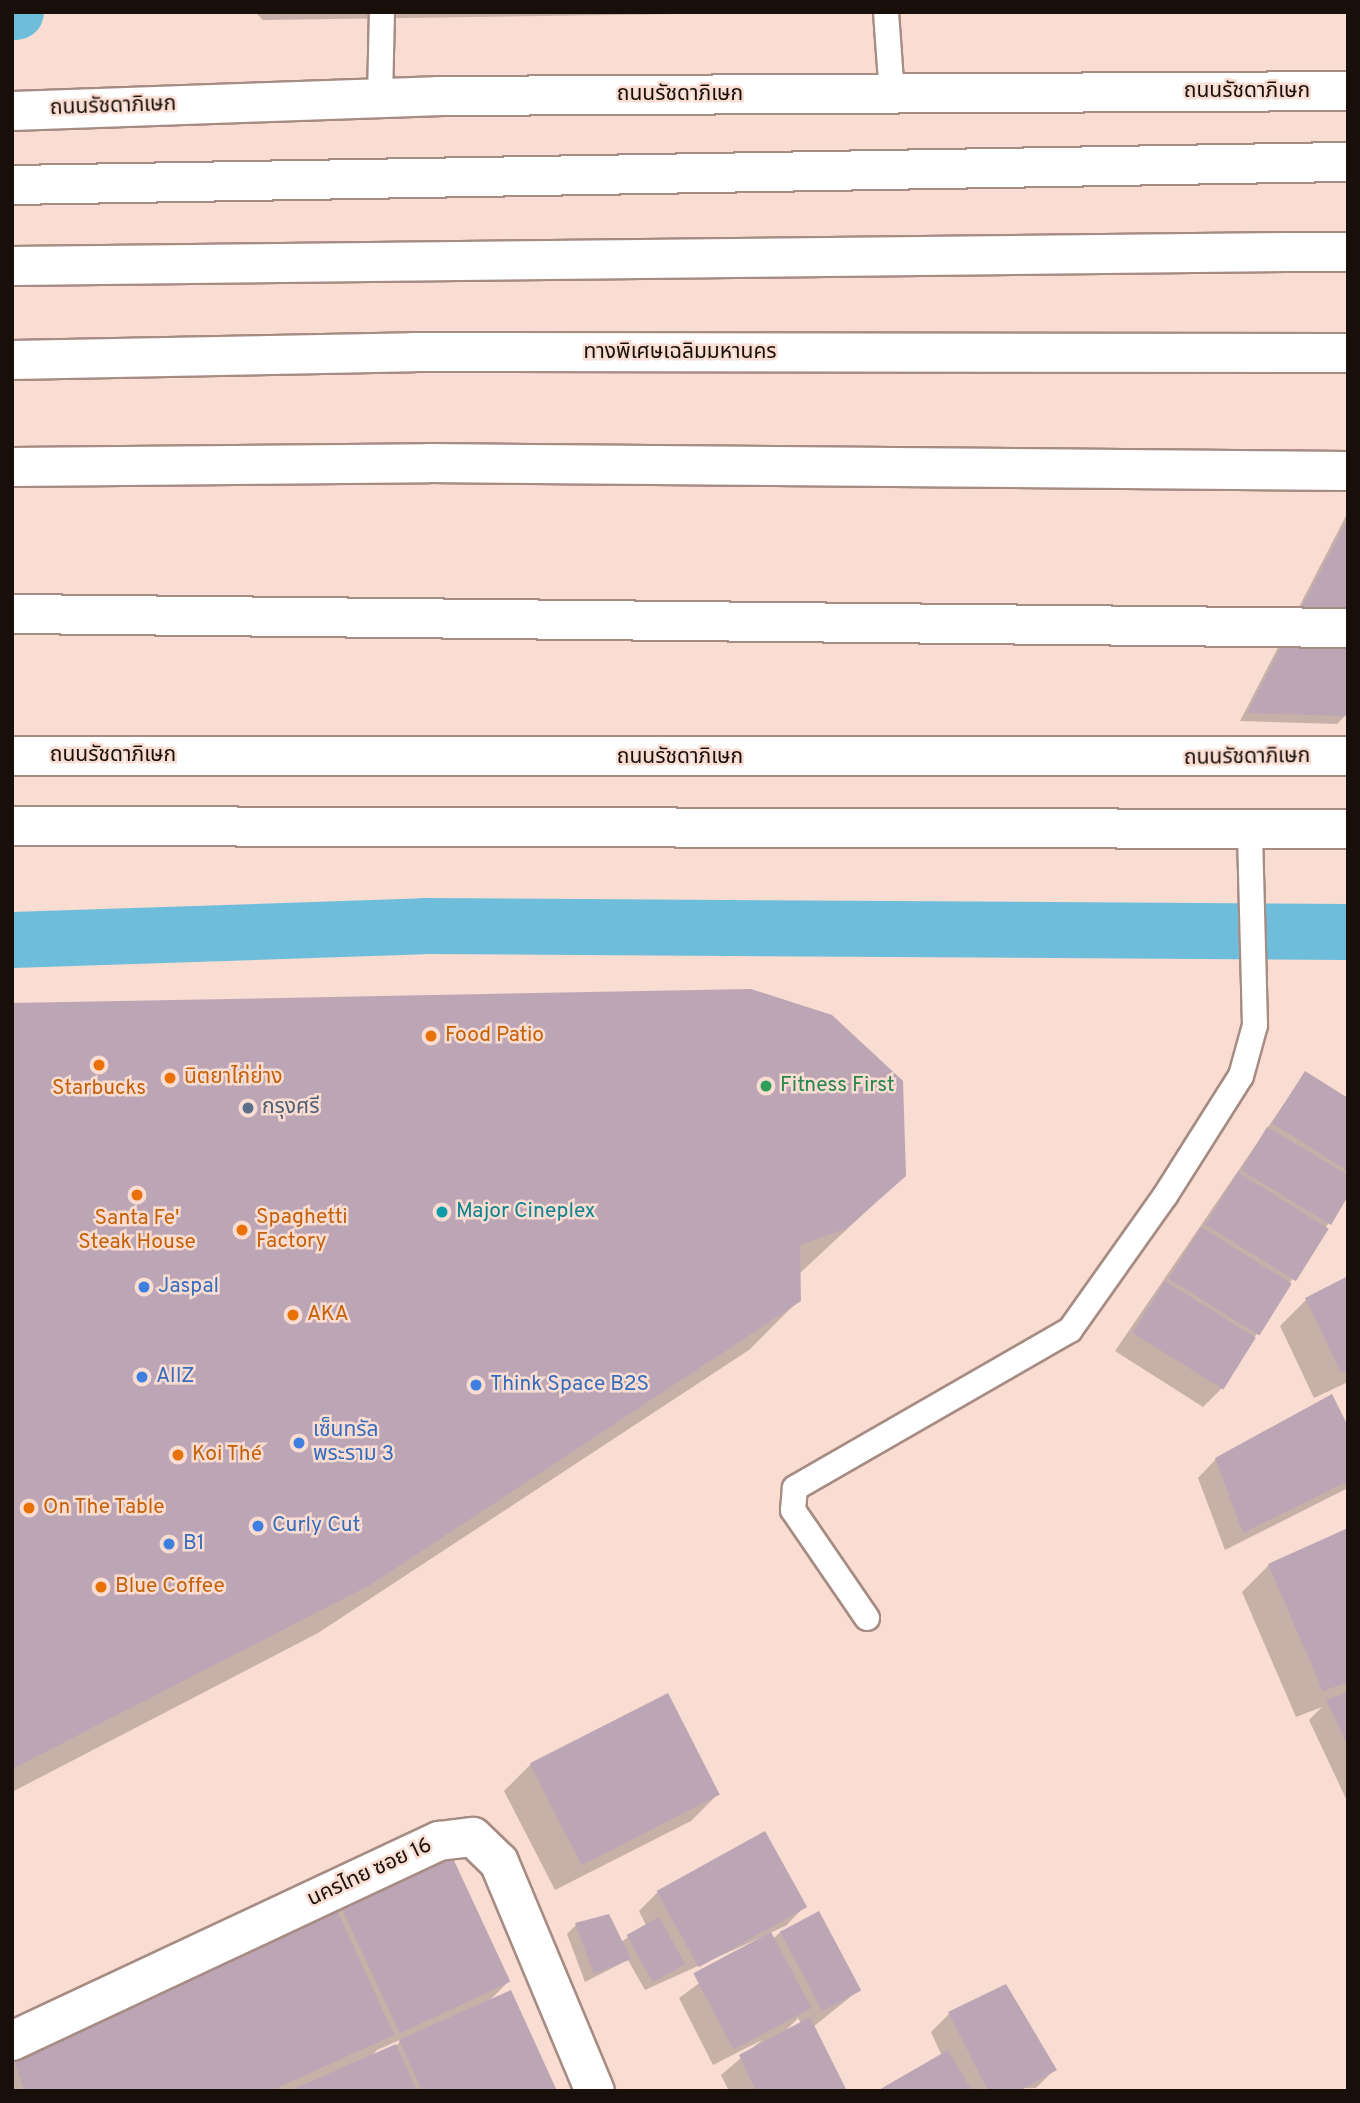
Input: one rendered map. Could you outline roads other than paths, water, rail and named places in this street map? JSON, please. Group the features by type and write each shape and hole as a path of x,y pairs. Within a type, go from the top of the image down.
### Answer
{"main road":[{"name":"ถนนรัชดาภิเษก","path":"12,111 380,98 1348,91"},
{"path":"12,185 1348,162"},
{"path":"12,266 686,255 1348,252"},
{"name":"ทางพิเศษเฉลิมมหานคร","path":"12,360 399,352 1348,354"},
{"path":"12,467 429,463 1348,471"},
{"path":"12,614 1348,628"},
{"name":"ถนนรัชดาภิเษก","path":"12,756 1348,756"},
{"path":"12,826 1348,829"},
{"name":"นครไทย ซอย 16","path":"12,2040 439,1841 473,1837 499,1862 595,2091"}],"lane":[{"path":"380,98 382,17"},
{"path":"886,22 892,95"},
{"path":"867,1618 793,1510 795,1488 1070,1330 1241,1076 1255,1025 1258,961 1252,906 1250,829"}],"waterway":[{"path":"12,940 424,926 1348,932"}],"place":[{"name":"Food Patio","path":"431,1036"},
{"name":"Starbucks","path":"99,1065"},
{"name":"นิตยาไก่ย่าง","path":"170,1078"},
{"name":"Fitness First","path":"766,1086"},
{"name":"กรุงศรี","path":"248,1108"},
{"name":"Santa Fe' Steak House","path":"137,1195"},
{"name":"Major Cineplex","path":"442,1212"},
{"name":"Spaghetti Factory","path":"242,1230"},
{"name":"Jaspal","path":"144,1287"},
{"name":"AKA","path":"293,1315"},
{"name":"AIIZ","path":"142,1377"},
{"name":"Think Space B2S","path":"476,1385"},
{"name":"เซ็นทรัล พระราม 3","path":"299,1443"},
{"name":"Koi Thé","path":"178,1455"},
{"name":"On The Table","path":"29,1508"},
{"name":"Curly Cut","path":"258,1526"},
{"name":"B1","path":"169,1544"},
{"name":"Blue Coffee","path":"101,1587"}]}
